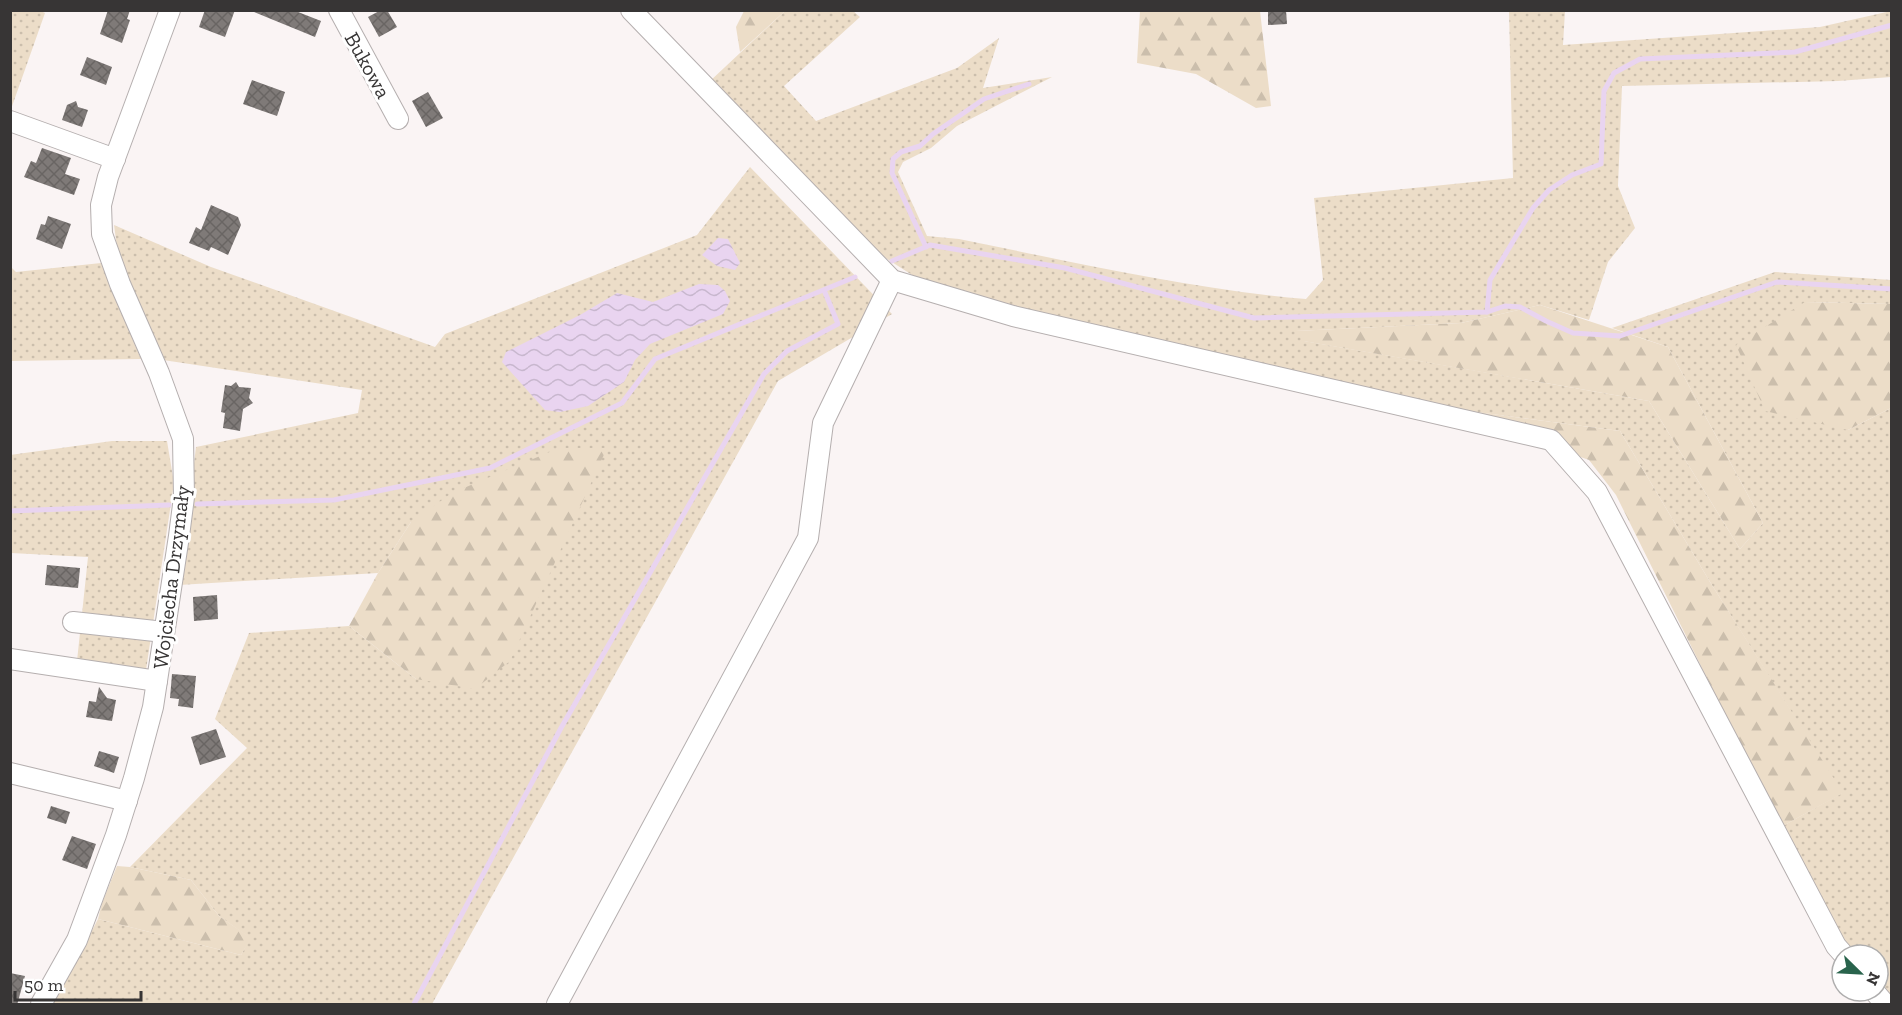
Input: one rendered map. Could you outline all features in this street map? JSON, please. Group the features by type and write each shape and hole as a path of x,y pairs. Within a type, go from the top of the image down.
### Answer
{"street":[{"name":"Wojciecha Drzymały","path":"41,1005 77,940 97,891 127,801 153,707 184,497 183,439 102,234 101,205 108,177 170,10"},
{"name":"Bukowa","path":"339,10 398,119"},
{"path":"631,10 892,280 1013,316 1551,440 1597,492 1834,943"},
{"path":"10,121 115,159"},
{"path":"557,1005 808,538 823,423 892,280"},
{"path":"73,622 164,632"},
{"path":"10,659 157,681"},
{"path":"10,772 127,801"}],"green space":[{"path":"10,11 45,13 11,109"},
{"path":"744,11 785,11 740,52 736,27"},
{"path":"785,11 853,11 860,17 784,86 816,121 957,68 999,38 983,88 1052,77 957,126 931,148 903,162 898,172 927,236 959,239 1175,282 1306,299 1323,280 1314,198 1513,178 1509,11 1565,11 1563,45 1820,27 1891,11 1891,77 1838,81 1622,86 1618,186 1635,228 1608,262 1589,320 1540,305 1461,323 1296,331 1304,341 1649,401 1740,549 1763,523 1668,347 1612,328 1775,272 1891,280 1891,304 1805,302 1848,430 1891,408 1891,998 1890,943 1845,943 1781,827 1842,793 1710,582 1620,431 1438,407 934,289 870,248 709,82"},
{"path":"1140,11 1260,11 1271,106 1256,108 1196,74 1137,63"},
{"path":"750,167 892,314 778,381 432,1004 51,1004 66,981 98,919 241,955 250,938 219,916 191,880 130,867 247,748 215,719 249,633 349,626 416,679 411,522 378,573 179,585 196,447 358,413 362,390 163,360 119,262 114,225 211,267 435,347 445,334 697,235"},
{"path":"101,263 141,359 11,361 11,267 16,272"},
{"path":"1805,302 1891,304 1891,408 1848,430 1765,411 1736,345"},
{"path":"1540,305 1668,347 1763,523 1740,549 1649,401 1303,341 1295,331 1461,323"},
{"path":"1438,407 1620,431 1710,582 1843,793 1781,827 1616,495 1589,460"},
{"path":"112,441 167,441 174,483 146,670 77,661 88,557 11,553 10,455"},
{"path":"559,448 607,448 510,661 475,689 416,679 349,626 378,573 411,522 452,493"},
{"path":"117,866 191,880 219,916 251,938 241,955 98,919"}],"water":[{"path":"718,238 728,239 740,263 735,270 717,266 702,255"},
{"path":"699,284 718,285 725,291 730,301 723,314 650,344 635,360 624,382 588,406 560,412 545,410 502,362 506,352 580,315 617,293 653,302"}],"building":[{"path":"108,10 130,10 127,19 130,20 122,43 100,34"},
{"path":"205,10 235,10 225,37 199,27"},
{"path":"249,10 293,10 321,21 315,37"},
{"path":"381,10 387,10 397,27 379,37 368,17"},
{"path":"1268,10 1286,10 1287,24 1268,25"},
{"path":"87,57 112,67 106,85 80,75"},
{"path":"252,80 285,92 277,116 243,104"},
{"path":"428,92 443,118 426,127 412,101"},
{"path":"76,101 78,107 88,110 82,127 62,120 67,105"},
{"path":"42,148 71,158 65,174 80,179 74,195 24,177 31,161 36,163"},
{"path":"211,205 238,217 241,225 228,255 211,247 209,251 189,243 196,227 201,230"},
{"path":"48,216 71,224 62,249 36,239 41,224 45,225"},
{"path":"236,382 239,387 251,388 249,398 253,403 243,409 240,431 223,428 225,413 221,412 225,385 231,386"},
{"path":"47,565 80,568 78,588 45,585"},
{"path":"217,595 218,619 194,621 193,597"},
{"path":"172,674 196,676 193,708 178,706 179,699 170,698"},
{"path":"99,687 107,698 116,700 112,721 86,717 89,701 96,702"},
{"path":"216,729 226,757 200,765 191,737"},
{"path":"99,751 119,757 114,773 94,766"},
{"path":"51,806 70,812 66,824 47,818"},
{"path":"72,836 96,844 87,869 62,860"},
{"path":"10,973 25,976 17,1005 10,1005"}],"waterway":[{"path":"892,261 930,245 1065,268 1254,318 1487,312 1490,280 1533,208 1549,190 1572,175 1601,164 1604,91 1614,73 1640,59 1795,52 1892,25"},
{"path":"926,247 892,173 893,159 901,152 920,146 933,134 984,99 1029,84"},
{"path":"197,504 334,500 490,468 622,403 655,359 855,277"},
{"path":"1487,312 1505,306 1520,307 1573,333 1620,336 1777,282 1892,289"},
{"path":"414,1004 561,728 764,374 787,351 838,324 824,290"},
{"path":"10,511 169,505"}]}
